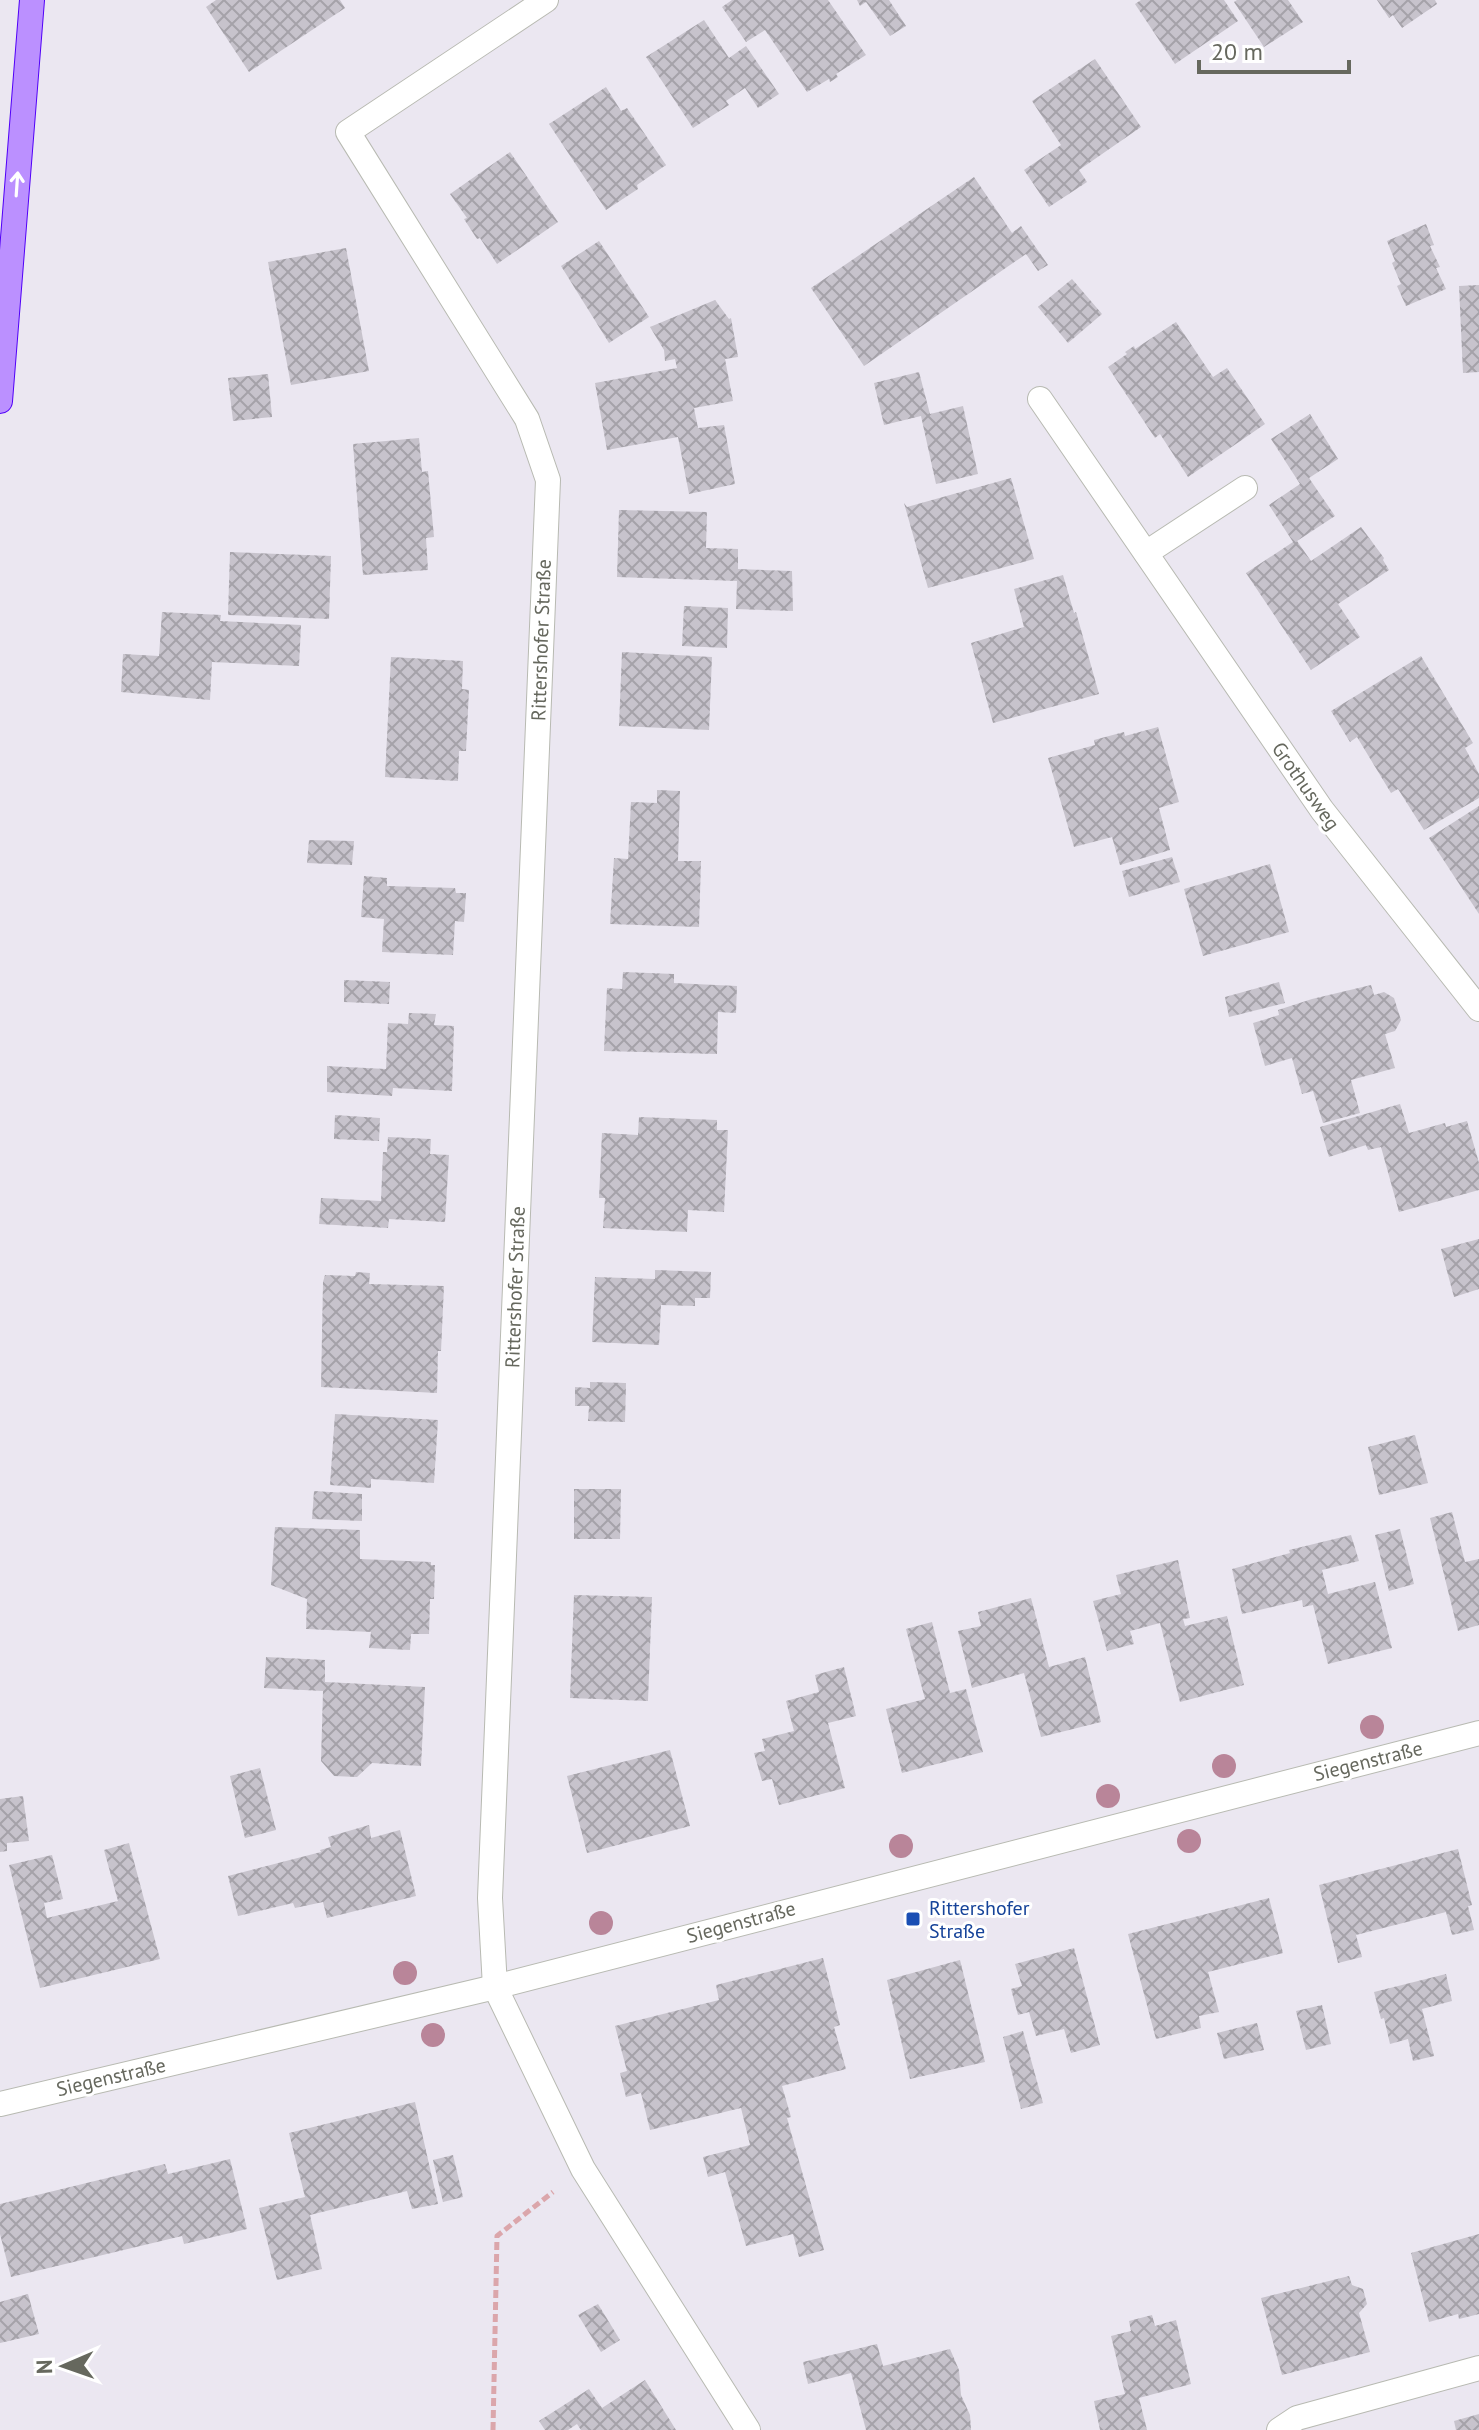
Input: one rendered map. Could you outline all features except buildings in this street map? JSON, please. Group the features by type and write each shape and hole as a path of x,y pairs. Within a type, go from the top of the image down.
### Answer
{"highway":[{"path":"0,401 32,0"}],"street":[{"name":"Rittershofer Straße","path":"546,0 348,132 527,419 548,480 490,1898 495,1987 583,2169 748,2430"},
{"name":"Grothusweg","path":"1040,399 1322,810 1479,1009"},
{"path":"1146,553 1245,488"},
{"name":"Siegenstraße","path":"0,2104 495,1987 1479,1733"},
{"path":"1279,2430 1297,2418 1479,2368"}],"path":[{"path":"493,2430 497,2236 583,2169"}],"place":[{"name":"Rittershofer Straße","path":"913,1919"}]}
